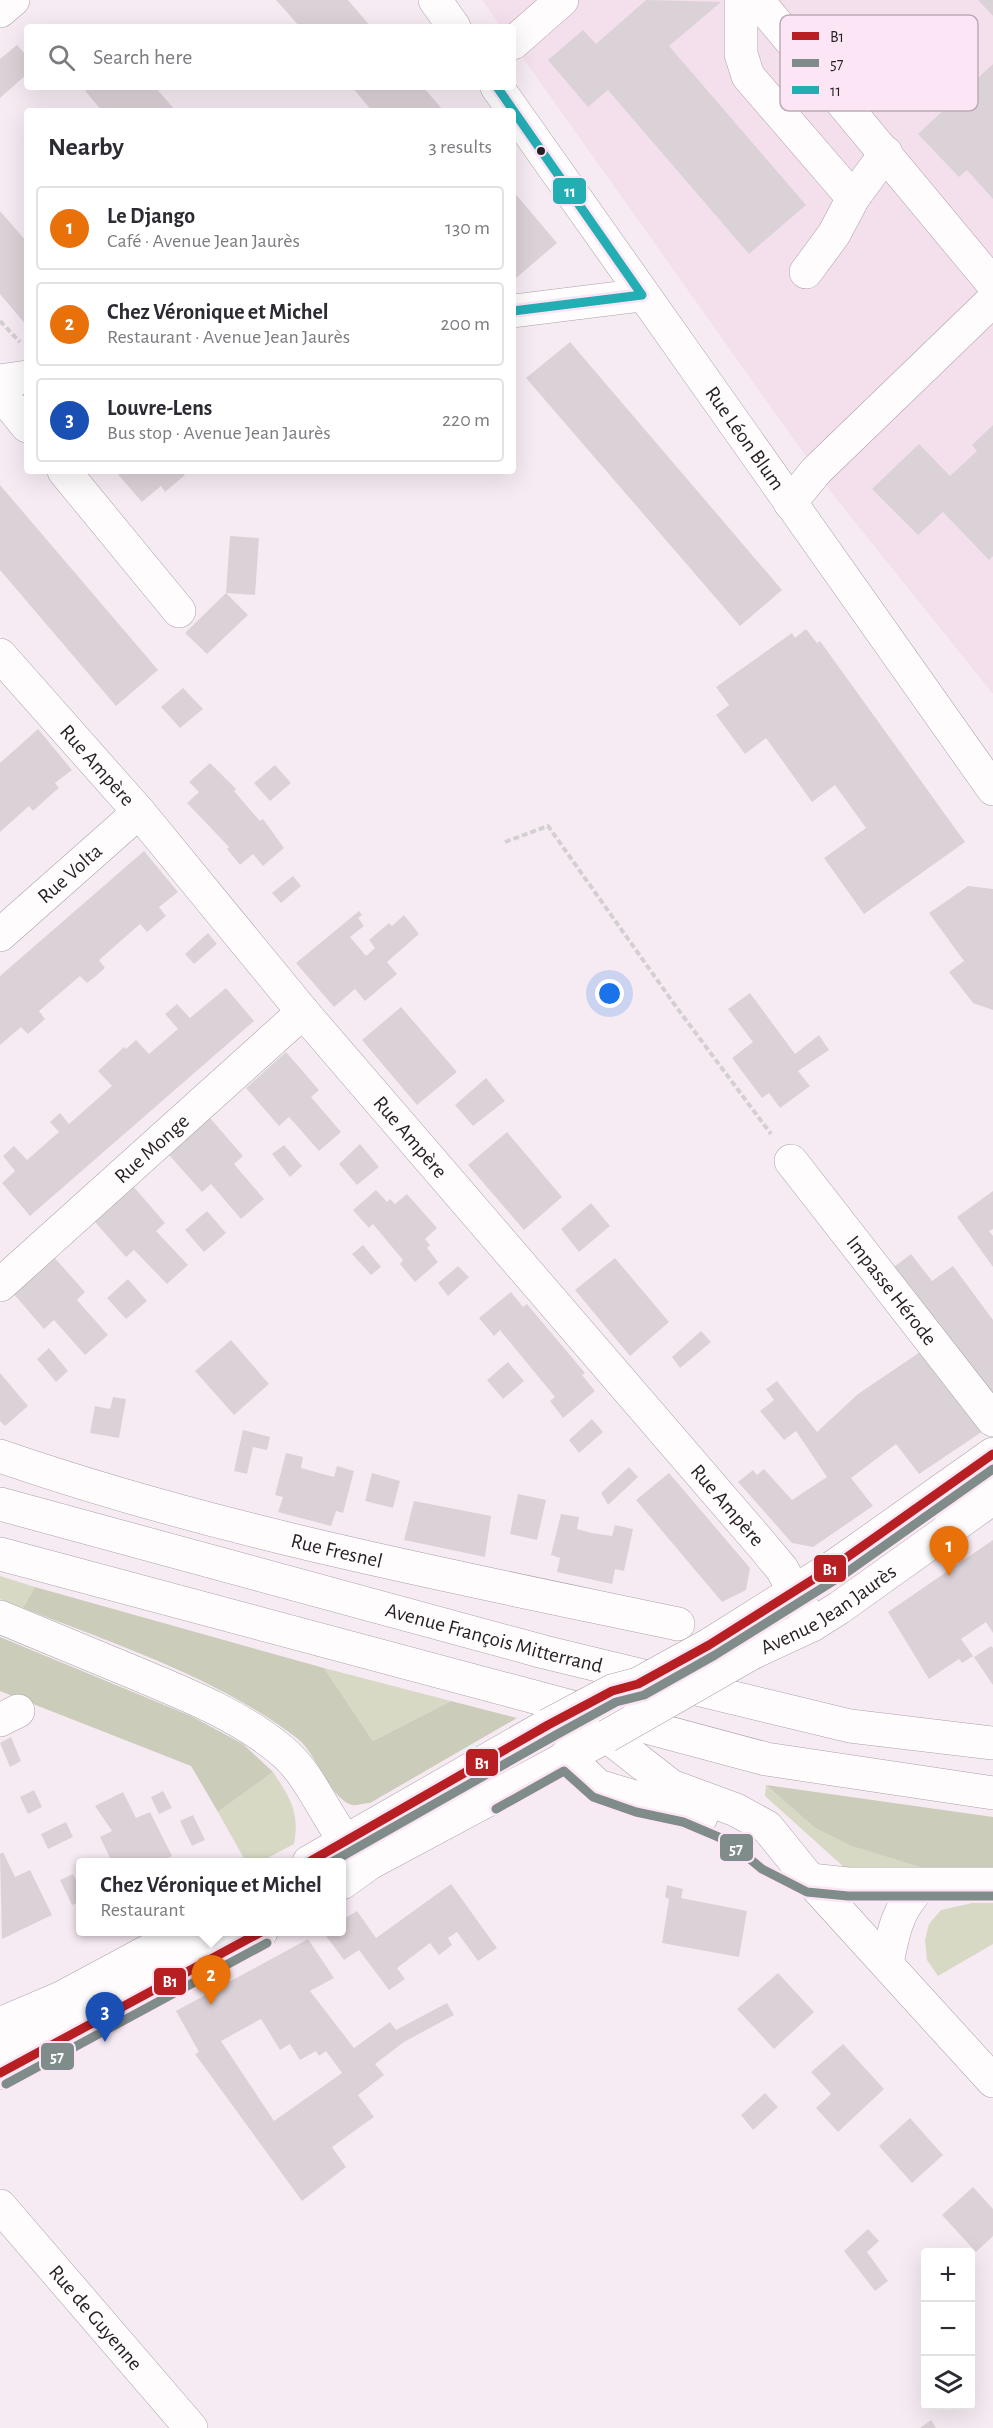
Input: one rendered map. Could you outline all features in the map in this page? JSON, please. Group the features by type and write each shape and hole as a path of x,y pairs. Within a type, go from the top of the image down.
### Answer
{"main road":[{"path":"0,11 13,0"},
{"path":"435,0 452,24"},
{"path":"516,40 562,0"},
{"path":"741,0 741,54 748,76 853,198"},
{"path":"757,0 780,27"},
{"name":"Rue Léon Blum","path":"499,90 512,108"},
{"path":"851,111 993,284"},
{"name":"Rue Léon Blum","path":"516,114 993,789"},
{"path":"806,273 834,234 853,198 886,153"},
{"path":"516,311 642,295"},
{"path":"790,503 816,471 993,300"},
{"path":"0,381 24,364"},
{"path":"0,393 24,422"},
{"path":"66,474 179,611"},
{"name":"Rue Ampère","path":"0,655 139,812 303,1012 762,1545 782,1569 812,1625"},
{"name":"Rue Volta","path":"0,935 139,812"},
{"name":"Rue Monge","path":"0,1286 303,1012"},
{"name":"Impasse Hérode","path":"791,1161 993,1420"},
{"name":"Avenue Jean Jaurès","path":"346,1880 562,1737 612,1691 639,1684 709,1645 793,1593 993,1454"},
{"name":"Rue Fresnel","path":"0,1456 88,1486 268,1533 678,1624"},
{"path":"907,1559 919,1531 993,1479"},
{"name":"Avenue Jean Jaurès","path":"607,1736 752,1653 812,1625 993,1498"},
{"name":"Avenue François Mitterrand","path":"0,1504 544,1652 850,1726 993,1743"},
{"path":"0,1554 766,1759 993,1793"},
{"path":"0,1617 201,1701 255,1731 282,1750 305,1775 345,1842 356,1854 370,1863"},
{"path":"562,1737 607,1736 671,1786 736,1810 767,1827 810,1880 887,1963 910,1993 993,2081"},
{"path":"562,1737 598,1786 687,1811 734,1831 769,1858 810,1880 848,1884 993,1884"},
{"name":"Avenue Jean Jaurès","path":"318,1858 345,1842 562,1737"},
{"path":"887,1963 901,1911 911,1895 922,1885"},
{"path":"0,2024 61,1998 176,1936"},
{"path":"0,2053 215,1936"},
{"path":"0,2073 254,1936"},
{"name":"Rue de Guyenne","path":"0,2206 191,2428"}],"path":[{"path":"0,321 18,339 24,360"},
{"path":"506,842 548,826 677,1008 791,1161"}],"shaded area":[{"path":"482,0 993,0 993,694 834,496 516,48 516,24 499,24"}],"green space":[{"path":"0,1576 35,1587 23,1608 0,1599"},
{"path":"35,1587 324,1668 373,1741 451,1701 517,1718 370,1803 352,1805 337,1794 305,1746 267,1717 200,1680 165,1664 23,1608"},
{"path":"0,1637 191,1716 243,1744 273,1772 218,1812 191,1766 0,1691"},
{"path":"324,1668 451,1701 373,1741"},
{"path":"273,1772 292,1806 296,1823 294,1844 268,1858 244,1858 218,1812"},
{"path":"766,1785 815,1828 853,1846 926,1869 845,1868 765,1796"},
{"path":"766,1785 993,1817 993,1869 926,1869 852,1846 815,1828"},
{"path":"977,1902 993,1902 993,1944 938,1976 927,1960 925,1940 929,1924 941,1910"}],"building":[{"path":"276,0 348,0 368,24 297,24"},
{"path":"646,0 721,2 669,46 806,205 749,254 608,90 588,107 548,60 583,30 596,44"},
{"path":"978,0 993,0 993,16"},
{"path":"17,45 24,53 24,77 0,98 0,59"},
{"path":"993,64 993,199 967,170 959,177 918,134 943,111 978,111 978,78"},
{"path":"84,90 158,90 173,108 100,108"},
{"path":"354,90 426,90 441,108 370,108"},
{"path":"516,195 557,243 516,278"},
{"path":"0,211 24,239 24,322 0,294"},
{"path":"570,342 782,590 740,626 526,378"},
{"path":"993,425 993,556 989,560 943,512 918,535 872,489 919,444 950,476 977,451 972,445"},
{"path":"118,474 185,475 165,492 161,486 142,502"},
{"path":"0,485 158,670 116,706 0,570"},
{"path":"230,536 259,538 255,595 226,593"},
{"path":"226,593 248,615 207,654 185,633"},
{"path":"806,629 817,643 820,641 965,842 864,914 824,858 866,828 835,785 812,802 766,738 745,754 716,715 729,705 716,687 792,633 795,638"},
{"path":"183,688 203,709 180,728 161,707"},
{"path":"38,729 72,770 55,783 59,788 33,811 29,806 0,832 0,763"},
{"path":"210,763 236,789 234,791 260,821 263,819 284,848 263,866 253,854 240,865 227,849 229,847 187,803 199,792 189,782"},
{"path":"275,765 291,783 270,801 254,783"},
{"path":"144,851 178,892 159,907 166,916 147,932 140,924 99,960 105,968 96,976 87,983 80,976 39,1011 45,1019 28,1034 21,1027 0,1045 0,976"},
{"path":"293,876 301,886 281,903 272,893"},
{"path":"968,886 993,889 993,1010 973,1003 949,972 964,961 929,913"},
{"path":"359,911 362,915 358,918 364,926 350,937 366,956 375,948 369,940 389,923 392,926 404,915 419,934 387,962 397,974 365,1001 355,989 334,1007 296,963"},
{"path":"208,933 217,944 194,964 185,954"},
{"path":"226,988 254,1021 30,1216 2,1183 15,1171 3,1156 14,1146 27,1160 59,1132 50,1122 60,1113 69,1124 112,1086 98,1071 124,1047 126,1049 136,1040 149,1054 178,1029 165,1014 177,1004 190,1018"},
{"path":"750,993 795,1054 819,1035 829,1050 798,1071 810,1086 780,1108 769,1093 762,1098 732,1058 753,1042 728,1009"},
{"path":"401,1007 457,1072 417,1105 362,1040"},
{"path":"286,1052 319,1090 311,1097 341,1132 319,1151 289,1117 279,1126 246,1088"},
{"path":"486,1078 505,1101 473,1126 455,1105"},
{"path":"210,1118 243,1156 234,1164 264,1199 241,1219 211,1184 202,1192 169,1155"},
{"path":"507,1132 562,1197 524,1230 468,1165"},
{"path":"360,1144 379,1167 357,1185 339,1164"},
{"path":"284,1145 302,1166 290,1177 272,1154"},
{"path":"133,1186 165,1223 156,1231 188,1265 167,1284 134,1250 126,1257 94,1221"},
{"path":"376,1190 387,1202 390,1199 395,1204 407,1194 437,1228 425,1239 430,1245 427,1248 438,1262 415,1282 400,1264 403,1260 373,1224 369,1228 353,1210"},
{"path":"993,1191 993,1229 989,1231 993,1236 993,1267 957,1217"},
{"path":"591,1203 610,1226 579,1252 561,1229"},
{"path":"207,1211 226,1233 204,1252 185,1230"},
{"path":"363,1245 381,1267 371,1275 352,1254"},
{"path":"911,1254 932,1281 953,1266 993,1320 993,1410 890,1270"},
{"path":"53,1256 85,1292 77,1300 108,1335 85,1355 54,1320 44,1329 12,1292"},
{"path":"615,1258 669,1322 630,1356 575,1290"},
{"path":"458,1266 469,1277 448,1296 438,1283"},
{"path":"128,1279 147,1301 126,1319 107,1298"},
{"path":"511,1292 523,1307 527,1304 585,1373 582,1375 595,1391 563,1418 550,1401 555,1397 500,1330 494,1336 479,1318"},
{"path":"701,1331 711,1342 680,1368 672,1357"},
{"path":"231,1340 269,1384 234,1415 195,1371"},
{"path":"929,1346 989,1427 919,1474 896,1444 851,1478 873,1506 813,1547 792,1543 738,1482 753,1470 757,1475 764,1469 792,1500 827,1477 796,1431 784,1440 760,1411 774,1400 766,1389 777,1381 817,1432 858,1394"},
{"path":"49,1348 68,1371 56,1382 37,1359"},
{"path":"508,1362 524,1381 503,1399 487,1380"},
{"path":"0,1373 28,1406 5,1426 0,1421"},
{"path":"113,1397 126,1399 119,1438 90,1433 95,1406 110,1409"},
{"path":"592,1419 603,1432 579,1453 569,1440"},
{"path":"243,1430 270,1437 267,1450 253,1447 247,1474 234,1471"},
{"path":"286,1453 303,1457 301,1468 334,1477 337,1466 354,1471 343,1513 336,1511 331,1526 278,1512 283,1497 275,1495"},
{"path":"629,1467 638,1477 608,1505 601,1493"},
{"path":"372,1473 400,1481 393,1508 365,1501"},
{"path":"669,1473 750,1568 746,1590 722,1602 636,1500"},
{"path":"518,1494 546,1500 537,1540 510,1534"},
{"path":"414,1501 491,1516 485,1557 404,1540"},
{"path":"561,1514 579,1517 577,1529 592,1533 612,1536 615,1525 633,1529 624,1571 615,1569 612,1584 557,1572 560,1558 551,1555"},
{"path":"993,1540 993,1633 986,1622 961,1639 973,1656 962,1663 959,1659 929,1679 888,1612"},
{"path":"991,1646 993,1648 993,1685 974,1657"},
{"path":"11,1737 21,1761 10,1767 0,1743"},
{"path":"34,1790 42,1807 28,1814 20,1797"},
{"path":"163,1791 172,1808 159,1814 151,1797"},
{"path":"123,1792 136,1818 150,1812 172,1856 168,1858 110,1858 100,1837 112,1831 95,1806"},
{"path":"193,1815 205,1840 192,1846 180,1821"},
{"path":"66,1822 73,1837 48,1849 41,1834"},
{"path":"3,1852 15,1877 30,1870 52,1915 2,1939 0,1854"},
{"path":"73,1874 76,1881 76,1903 72,1905 60,1880"},
{"path":"451,1884 497,1948 478,1961 457,1932 448,1938 452,1945 439,1955 430,1943 397,1968 405,1979 389,1990 359,1950 344,1960 326,1936 346,1936 346,1918 357,1911 376,1938"},
{"path":"667,1885 683,1889 681,1898 747,1911 739,1957 662,1943 669,1899 665,1897"},
{"path":"308,1939 334,1978 310,1991 354,2048 390,2022 396,2030 447,2003 454,2015 404,2042 375,2064 384,2075 358,2095 374,2117 332,2147 346,2167 302,2201 195,2054 199,2052 176,2011","holes":["261,2019 280,2050 290,2044 300,2060 316,2051 319,2056 326,2051 342,2073 274,2121 221,2041"]},
{"path":"778,1973 814,2012 774,2049 737,2009"},
{"path":"843,2044 884,2089 838,2132 816,2108 831,2094 811,2072"},
{"path":"765,2093 778,2107 753,2130 741,2115"},
{"path":"910,2118 943,2155 912,2183 879,2146"},
{"path":"973,2187 993,2209 993,2236 976,2252 975,2248 972,2248 942,2215"},
{"path":"868,2229 879,2241 867,2252 888,2281 875,2291 844,2251"},
{"path":"931,2420 936,2428 920,2428"}],"transit line":[{"name":"11","path":"499,90 512,108"},
{"name":"11","path":"516,114 642,295"},
{"name":"11","path":"516,311 642,295"},
{"name":"B1","path":"316,1858 548,1725 612,1691 638,1684 709,1645 836,1565 993,1454"},
{"name":"57","path":"339,1858 616,1702 644,1695 715,1655 843,1575 993,1469"},
{"name":"57","path":"496,1809 564,1771 593,1797 636,1812 683,1822 728,1841 762,1869 807,1892 848,1896 993,1896"},
{"name":"B1","path":"0,2073 254,1936"},
{"name":"57","path":"6,2084 267,1943"}],"place":[{"name":"Le Django","path":"949,1576"},
{"name":"Chez Véronique et Michel","path":"211,2005"},
{"name":"Louvre-Lens","path":"105,2042"}]}
